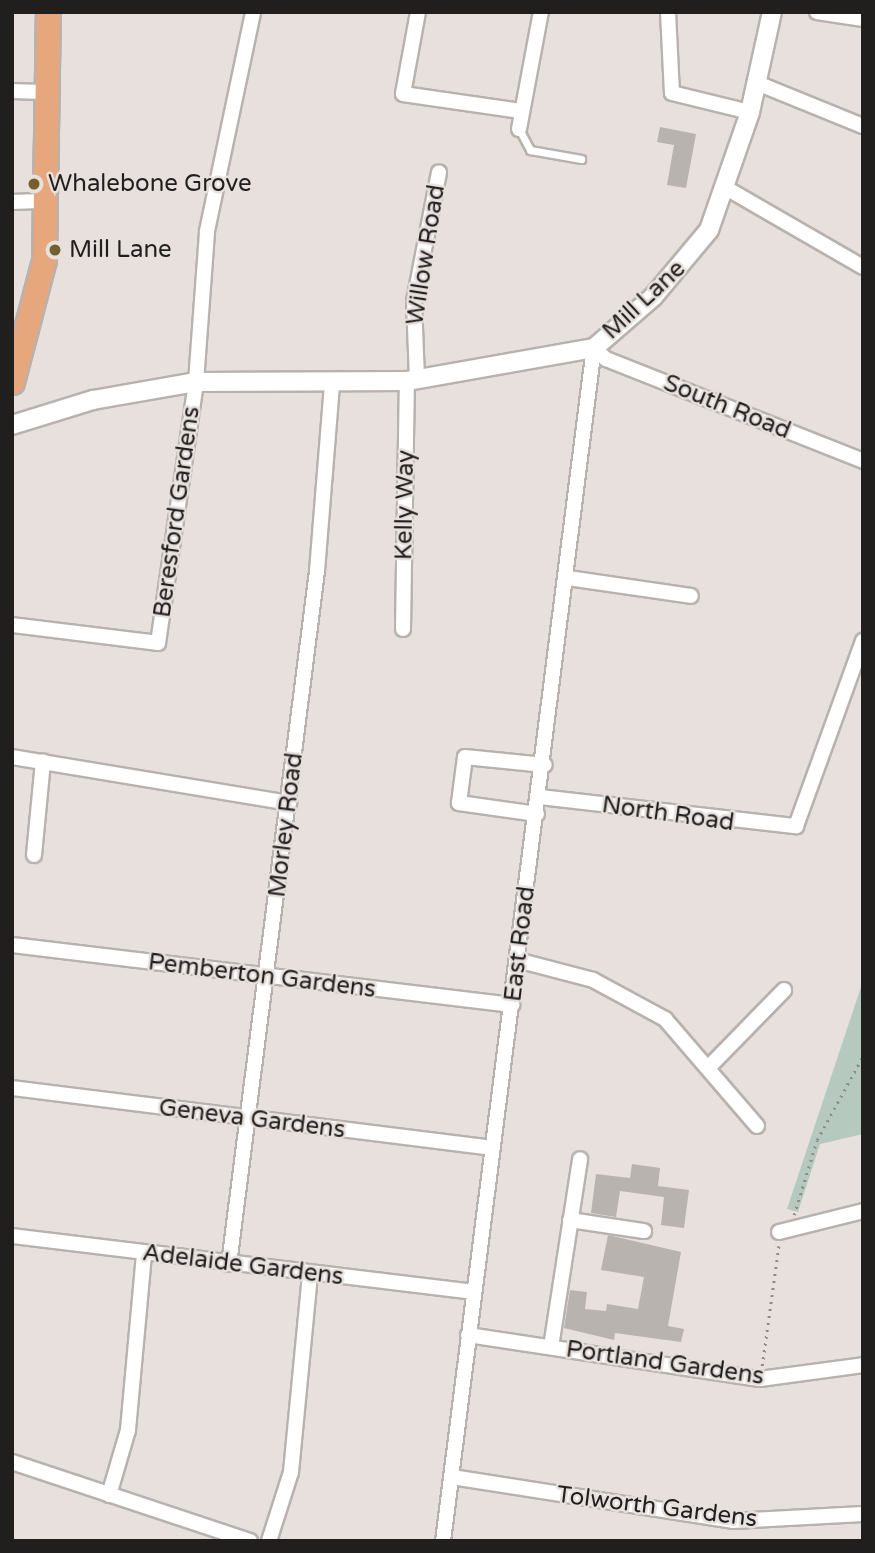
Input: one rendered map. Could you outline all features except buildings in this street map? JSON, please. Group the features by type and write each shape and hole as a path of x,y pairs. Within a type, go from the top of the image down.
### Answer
{"main road":[{"path":"14,371 44,260 49,92 48,12"}],"street":[{"name":"Beresford Gardens","path":"12,625 158,643 196,382 207,230 253,12"},
{"path":"418,12 403,94 521,111"},
{"path":"519,129 541,12"},
{"path":"668,12 672,93 750,111"},
{"name":"Mill Lane","path":"12,425 93,400 196,382 332,385 412,380 594,348 693,253 726,188 750,111 772,12"},
{"path":"817,12 863,19"},
{"path":"757,83 863,126"},
{"path":"12,91 49,92"},
{"name":"Willow Road","path":"412,380 414,302 439,172"},
{"path":"726,188 863,267"},
{"path":"12,202 45,201"},
{"name":"South Road","path":"594,348 606,359 863,461"},
{"name":"East Road","path":"443,1541 492,1148 545,765 594,348"},
{"name":"Kelly Way","path":"403,629 412,380"},
{"name":"Morley Road","path":"229,1264 263,975 289,803 332,385"},
{"path":"568,579 691,596"},
{"name":"North Road","path":"540,797 796,826 863,641"},
{"path":"12,757 289,803"},
{"path":"537,814 459,803 465,757 545,765"},
{"path":"34,855 43,761"},
{"name":"Pemberton Gardens","path":"12,945 512,1005"},
{"path":"517,960 593,980 665,1019 757,1125"},
{"path":"708,1068 784,990"},
{"name":"Geneva Gardens","path":"12,1088 492,1148"},
{"path":"551,1347 580,1158"},
{"path":"786,1231 863,1211"},
{"path":"569,1220 644,1231"},
{"name":"Adelaide Gardens","path":"12,1236 474,1292"},
{"path":"108,1495 128,1430 144,1254"},
{"path":"269,1541 291,1472 310,1273"},
{"name":"Portland Gardens","path":"468,1335 760,1379 863,1364"},
{"path":"12,1462 250,1541"},
{"name":"Tolworth Gardens","path":"452,1477 733,1521 863,1514"}],"lane":[{"path":"519,129 530,150 581,159"}],"path":[{"path":"760,1379 786,1231 817,1140 863,1056"}],"green space":[{"path":"863,981 863,1134 820,1144 798,1212 787,1209"}],"place":[{"name":"Whalebone Grove","path":"34,184"},
{"name":"Mill Lane","path":"55,250"}]}
